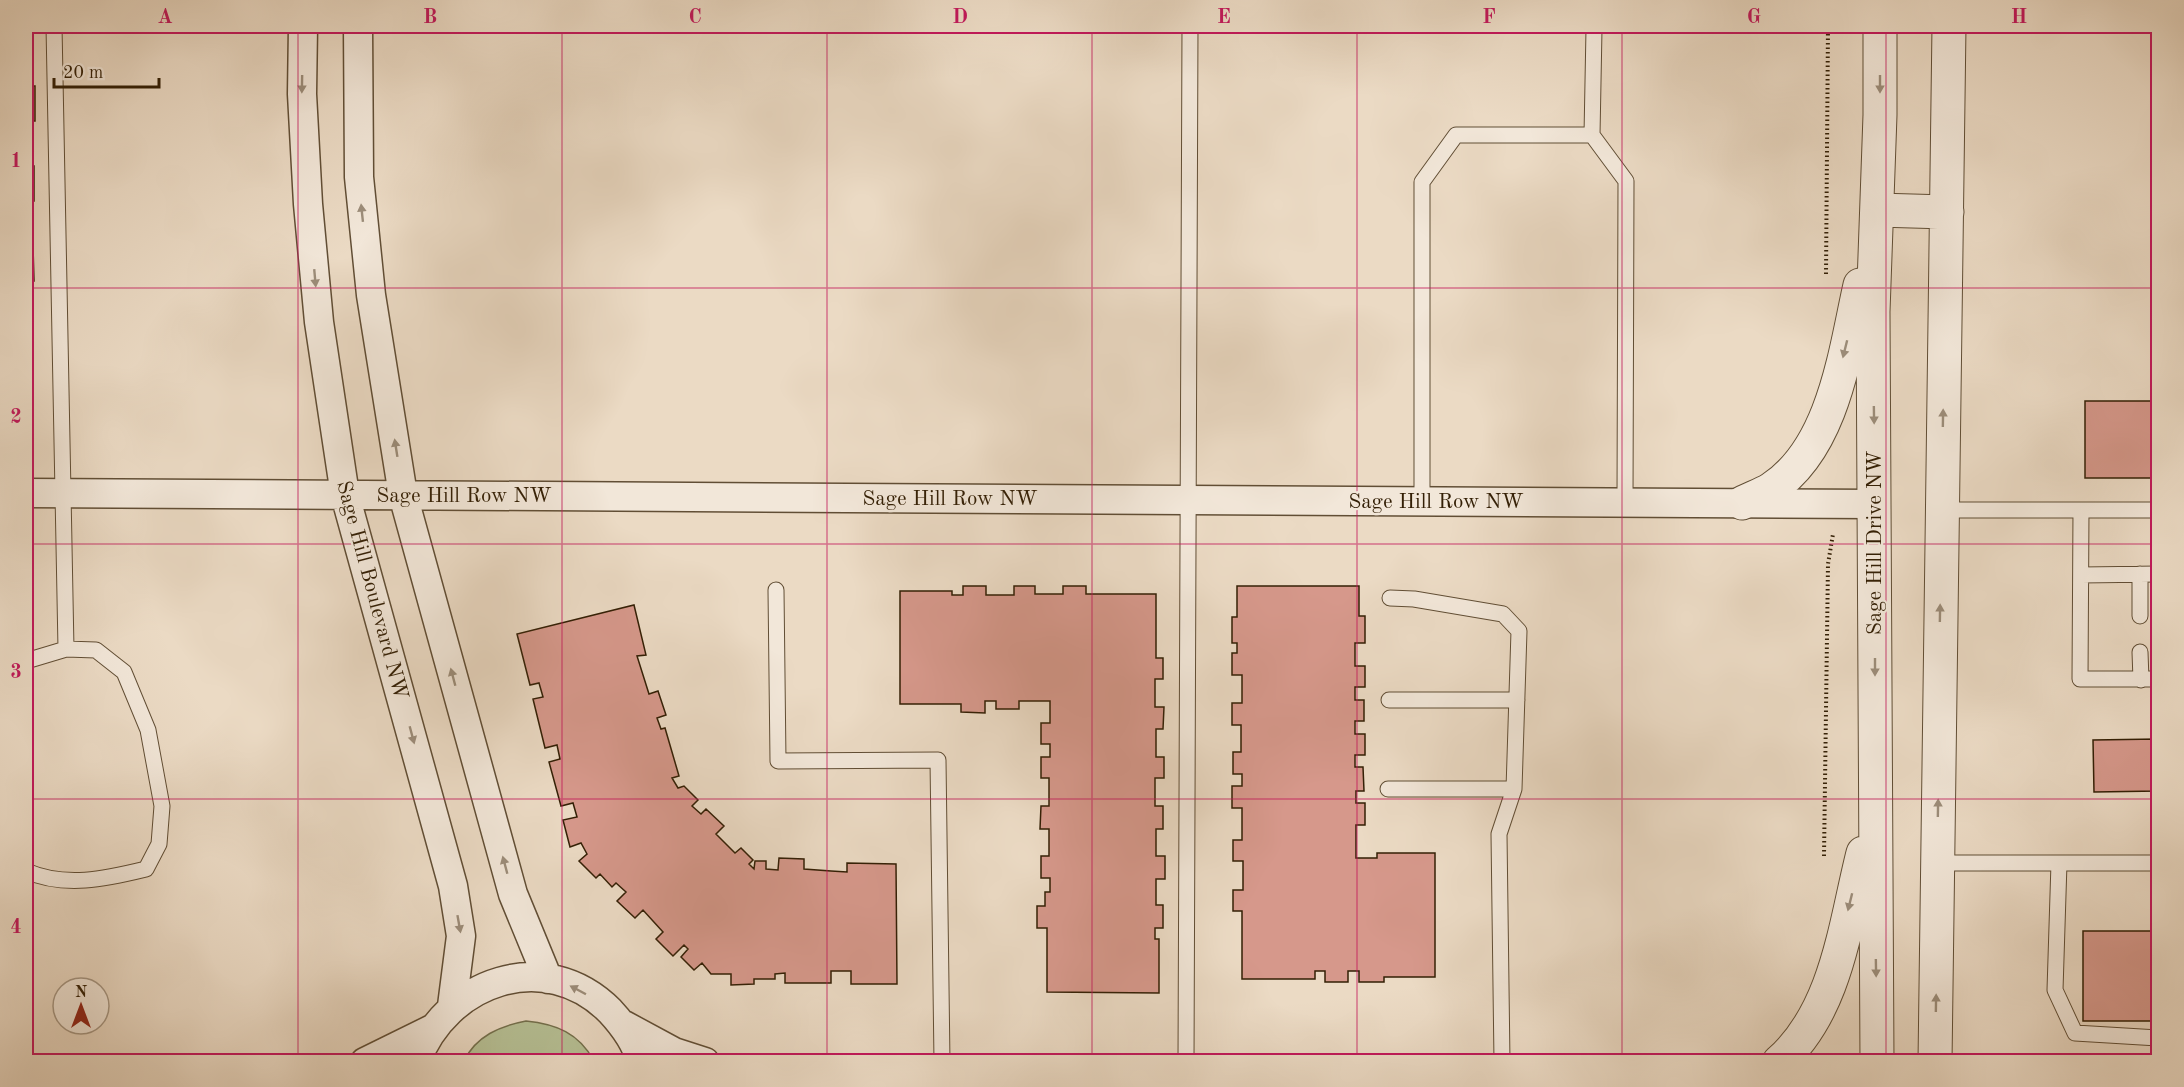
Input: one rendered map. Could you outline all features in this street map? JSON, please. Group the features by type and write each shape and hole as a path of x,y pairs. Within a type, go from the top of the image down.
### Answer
{"street":[{"name":"Sage Hill Boulevard NW","path":"303,26 302,94 308,204 319,322 345,495 453,886 461,936 452,1006"},
{"path":"358,26 359,177 371,295 403,495 513,894 548,979"},
{"name":"Sage Hill Drive NW","path":"1877,1062 1873,312 1880,26"},
{"path":"1935,1062 1941,510 1950,101 1949,26"},
{"path":"1950,101 1961,26"},
{"path":"1742,503 1772,488 1790,471 1810,450 1826,421 1877,210 1947,212"},
{"name":"Sage Hill Row NW","path":"26,493 1875,504"},
{"path":"1779,1062 1803,1036 1816,1017 1830,985 1875,805"},
{"path":"416,1062 432,1029 452,1006 479,989 509,979 548,979 572,986 601,1002 624,1026 641,1062"},
{"path":"624,1026 674,1052 705,1062"},
{"path":"365,1062 432,1029"}],"lane":[{"path":"54,26 66,649"},
{"path":"1186,1062 1190,26"},
{"path":"1594,29 1592,135 1626,180 1625,502"},
{"path":"1422,501 1422,182 1456,135 1592,135"},
{"path":"1941,510 2158,510"},
{"path":"2081,510 2080,679 2158,679"},
{"path":"2140,574 2140,616"},
{"path":"2081,575 2158,574"},
{"path":"776,590 778,761 938,760 942,1062"},
{"path":"1390,598 1414,599 1503,614 1519,631 1514,789 1499,834 1502,1062"},
{"path":"26,661 66,649 96,650 124,672 148,730 162,806 159,844 146,869 115,877 64,882 26,871"},
{"path":"2140,652 2141,680"},
{"path":"1389,700 1517,700"},
{"path":"1388,789 1514,789"},
{"path":"1937,863 2158,863"},
{"path":"2059,863 2055,990 2075,1033 2158,1038"}],"path":[{"path":"1826,279 1828,26"},
{"path":"1824,857 1828,564 1832,547 1833,503"}],"green space":[{"path":"526,1021 566,1032 581,1043 594,1061 464,1061 469,1052 482,1039 498,1029"}],"building":[{"path":"26,86 35,86 35,121 26,121"},
{"path":"26,166 34,166 34,201 26,201"},
{"path":"26,247 33,247 34,281 26,281"},
{"path":"2085,401 2158,401 2158,478 2085,478"},
{"path":"963,586 986,586 986,595 1014,595 1014,586 1035,586 1035,594 1063,594 1063,586 1086,586 1086,594 1156,594 1156,658 1163,658 1163,679 1155,679 1155,707 1164,707 1163,729 1156,729 1156,757 1164,757 1164,778 1155,778 1155,806 1163,806 1163,829 1156,829 1156,856 1165,856 1165,879 1156,879 1156,905 1163,905 1163,928 1155,928 1155,939 1159,939 1159,993 1047,992 1047,928 1037,928 1037,906 1045,906 1045,892 1050,892 1050,878 1041,878 1041,856 1049,856 1049,829 1040,829 1041,806 1049,806 1049,778 1041,778 1041,757 1050,757 1050,744 1041,744 1041,723 1050,723 1050,701 1019,701 1019,709 996,709 996,701 985,701 985,713 961,712 961,704 900,704 900,591 952,591 952,595 963,595"},
{"path":"1237,586 1359,586 1359,616 1365,616 1365,643 1355,643 1355,666 1365,666 1365,687 1355,687 1355,700 1364,700 1364,721 1355,721 1355,734 1365,734 1365,755 1355,755 1355,767 1363,767 1364,791 1356,791 1356,803 1365,803 1365,825 1356,825 1356,858 1377,858 1377,853 1435,853 1435,977 1384,977 1384,982 1359,982 1359,971 1348,971 1348,982 1325,982 1325,971 1315,971 1315,979 1242,979 1242,911 1233,911 1233,890 1243,890 1243,861 1233,861 1233,840 1242,840 1242,808 1232,808 1232,786 1242,786 1242,774 1233,774 1233,752 1241,752 1241,725 1232,725 1232,703 1242,703 1242,675 1232,675 1232,653 1237,653 1237,643 1232,643 1232,617 1237,617"},
{"path":"634,605 646,655 637,656 649,694 658,691 666,715 657,718 661,729 665,728 679,776 672,778 678,788 684,786 698,800 692,806 701,814 706,809 724,826 716,834 735,853 741,848 753,860 749,864 754,869 755,861 766,861 766,869 778,870 779,858 804,859 804,869 847,872 847,863 896,864 897,984 851,984 851,971 831,971 831,983 785,983 785,973 775,974 775,979 754,979 754,984 731,985 731,974 711,974 702,963 694,970 681,957 688,949 684,945 673,956 656,939 663,932 643,910 635,918 617,901 626,892 616,883 612,887 600,874 596,878 579,861 587,854 581,843 570,847 563,820 577,817 573,803 561,806 549,762 560,759 557,745 545,748 533,699 543,697 539,683 530,685 517,634"},
{"path":"2158,739 2158,791 2094,792 2093,740"},
{"path":"2083,931 2158,931 2158,1021 2083,1021"},
{"path":"2105,1054 2158,1054 2158,1062 2105,1062"}]}
